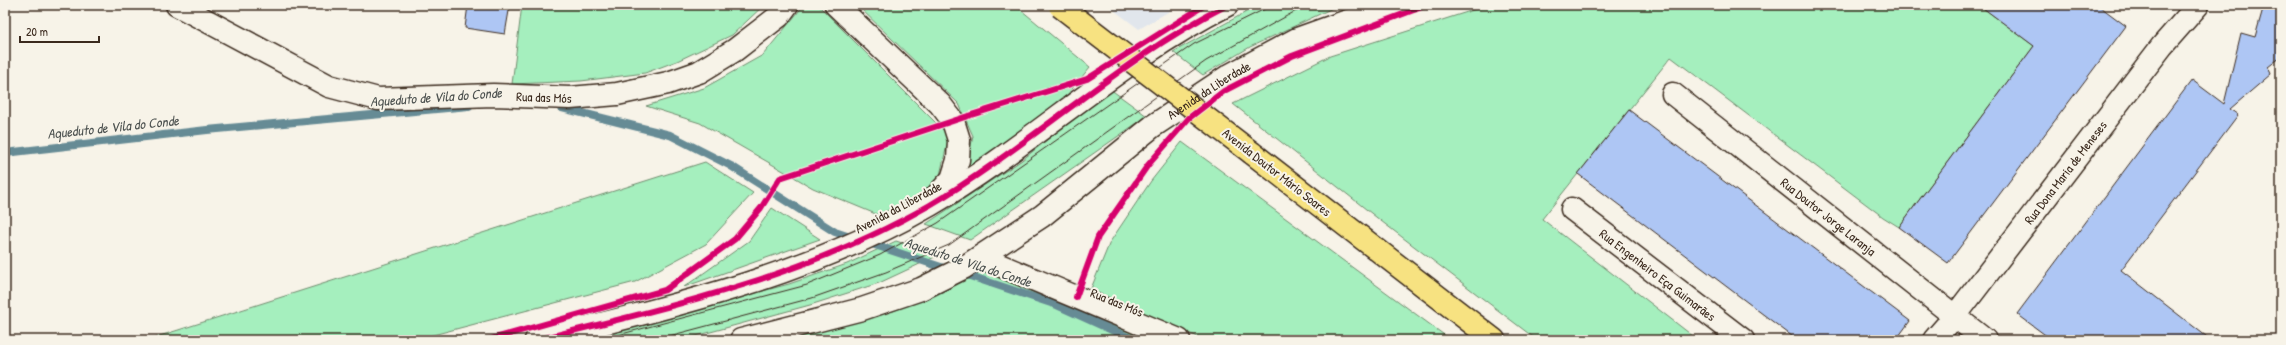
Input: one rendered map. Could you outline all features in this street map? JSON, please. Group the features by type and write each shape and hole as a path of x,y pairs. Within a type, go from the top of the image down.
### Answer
{"main road":[{"name":"Avenida Doutor Mário Soares","path":"1059,6 1494,340"}],"street":[{"name":"Rua das Mós","path":"177,5 329,86 378,99 485,95 570,98 617,94 668,83 699,72 735,50 779,16 787,5"},
{"path":"836,5 940,104 953,121 959,140 958,160 952,179 930,204"},
{"name":"Avenida da Liberdade","path":"536,340 684,303 759,280 820,257 886,229 974,177 1166,40 1227,5"},
{"name":"Avenida da Liberdade","path":"741,340 862,309 921,289 980,257 1042,216 1153,126 1230,75 1297,39 1392,5"},
{"name":"Rua Dona Maria de Meneses","path":"1934,340 1955,316 2162,46 2198,5"},
{"name":"Rua Doutor Jorge Laranja","path":"1673,94 1985,340"},
{"name":"Rua Engenheiro Eça Guimarães","path":"1572,209 1743,340"},
{"name":"Rua das Mós","path":"980,257 1179,340"}],"shaded area":[{"path":"1107,5 1180,5 1139,29"}],"green space":[{"path":"522,5 764,5 732,35 677,61 645,73 581,81 512,84"},
{"path":"804,5 818,5 949,136 940,175 923,194 878,215 813,188 700,123 646,106 704,88 763,55"},
{"path":"857,5 1015,5 1090,67 1063,100 966,170 973,136 959,104"},
{"path":"1259,5 1339,5 1250,47 1203,75 1173,52"},
{"path":"1489,5 1979,5 2034,46 1899,227 1883,217 1671,57 1542,219 1698,340 1537,340 1381,221 1233,104 1330,56"},
{"path":"1110,89 1147,116 970,240 926,224 1022,160"},
{"path":"1182,142 1451,340 1205,340 1090,291 1110,242 1151,181"},
{"path":"705,162 753,193 706,244 635,282 414,340 147,340"},
{"path":"772,208 820,239 684,287 749,241"},
{"path":"896,241 939,255 879,283 810,305 681,340 579,340 789,284 847,264"},
{"path":"981,271 1073,305 1150,340 779,340 893,311 954,286"}],"building":[{"path":"468,5 510,5 505,34 465,28"},
{"path":"1979,5 2098,5 2126,26 1948,263 1899,227 2034,46"},
{"path":"2264,5 2281,5 2281,57 2268,67 2271,74 2230,109 2238,115 2121,270 2211,340 2052,340 2017,314 2192,80 2224,104 2241,33 2255,37"},
{"path":"1629,110 1910,321 1896,340 1797,340 1578,174"}],"waterway":[{"name":"Aqueduto de Vila do Conde","path":"5,153 207,130 469,106"},
{"name":"Aqueduto de Vila do Conde","path":"562,108 670,135 731,166 835,232 853,238"},
{"name":"Aqueduto de Vila do Conde","path":"866,242 950,270"},
{"name":"Aqueduto de Vila do Conde","path":"961,273 1057,305 1134,340"}],"tram line":[{"path":"599,340 807,285 880,255 938,223 1194,44 1273,5"},
{"path":"654,340 812,298 886,272 949,245 1206,61 1294,12 1313,5"}],"cycle path":[{"path":"488,340 665,290 735,239 761,208 780,178 971,115 1087,79 1205,5"},
{"path":"536,340 638,315 738,286 788,270 884,230 930,205 968,181 1005,156 1150,50 1227,5"},
{"path":"1076,297 1098,237 1148,165 1189,118 1224,91 1292,56 1427,5"}]}
